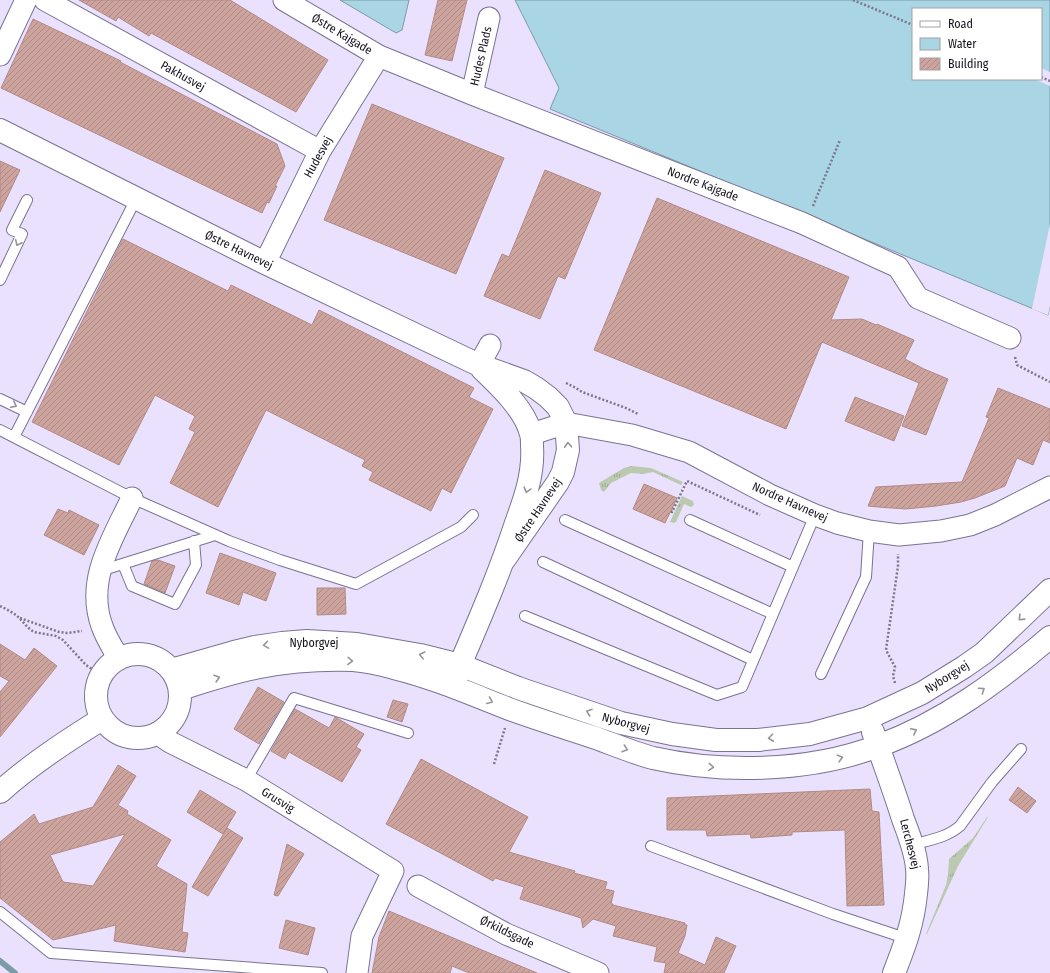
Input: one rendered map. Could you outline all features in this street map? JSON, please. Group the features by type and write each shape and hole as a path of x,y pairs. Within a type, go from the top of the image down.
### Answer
{"street":[{"path":"0,55 26,0"},
{"name":"Pakhusvej","path":"45,0 320,151"},
{"name":"Østre Kajgade","path":"284,0 379,56"},
{"name":"Hudes Plads","path":"472,94 489,18"},
{"name":"Hudesvej","path":"265,263 320,151 379,56"},
{"name":"Nordre Kajgade","path":"379,56 802,223 898,267 918,298 1010,338"},
{"name":"Østre Havnevej","path":"0,130 265,263 479,365 524,381 548,397 558,407 566,423 568,450 563,472 558,482 504,560"},
{"path":"479,365 490,345"},
{"name":"Østre Havnevej","path":"453,686 460,665 504,560 524,499 532,460 532,434 526,419 500,386 479,365"},
{"name":"Nordre Havnevej","path":"532,434 566,423 632,435 689,452 770,495 815,515 837,523 899,535 941,531 970,525 995,515 1050,487"},
{"path":"119,659 102,626 97,605 97,581 106,554 132,498"},
{"name":"Nyborgvej","path":"171,670 255,647 282,643 307,641 357,644 420,655 460,665 518,688 621,723 672,734 716,740 758,740 810,734 828,730 868,718 922,693 984,653 1050,590"},
{"name":"Nyborgvej","path":"1012,668 1050,624"},
{"name":"Nyborgvej","path":"180,690 221,676 259,667 311,661 354,660 413,672 511,709 644,755 672,762 719,767 753,768 795,766 833,759 878,746 903,736 943,715 990,685 1050,637"},
{"path":"141,654 152,656 171,670 176,679 180,690 180,702 176,714 170,724 160,732 150,737 139,739 128,738 118,734 102,719 97,708 95,697 97,685 101,675 109,665 119,659 129,655 141,654"},
{"name":"Lerchesvej","path":"868,718 916,859 917,883 913,918 908,939 894,973"},
{"path":"0,792 18,776 68,740 102,719"},
{"name":"Grusvig","path":"160,732 164,738 170,742 246,780 393,872 362,936 357,973"},
{"name":"Ørkildsgade","path":"418,886 506,934 598,973"}],"lane":[{"path":"14,437 136,198"},
{"path":"0,280 22,234 12,230 27,200"},
{"path":"0,399 27,412"},
{"path":"0,430 132,498 215,535 280,560 356,584 461,527 473,515"},
{"path":"525,616 717,695 742,687 815,515"},
{"path":"565,520 773,614"},
{"path":"690,520 793,567"},
{"path":"821,674 866,577 869,530"},
{"path":"100,571 215,535"},
{"path":"123,564 132,586 175,604 196,565 194,541"},
{"path":"542,562 753,660"},
{"path":"246,780 294,698 408,733"},
{"path":"912,845 944,836 953,832 960,826 992,782 1021,749"},
{"path":"651,846 833,914 908,939"},
{"path":"0,912 50,953 322,973"}],"path":[{"path":"853,0 912,25"},
{"path":"812,209 840,140"},
{"path":"1010,338 1017,365 1050,382"},
{"path":"564,382 582,392 626,408"},
{"path":"671,511 672,512 687,481 760,515"},
{"path":"895,667 886,650 898,566"},
{"path":"0,606 17,616 53,631 62,633 88,631 102,626"},
{"path":"17,616 30,630 56,636 63,640 86,666 101,675"}],"green space":[{"path":"631,466 651,468 683,482 681,485 653,472 643,474 631,473 611,483 604,492 601,490 599,483 624,468"},
{"path":"682,496 693,501 694,505 691,507 684,504 676,522 670,522"},
{"path":"987,817 958,866 926,934 946,885 949,859 973,838"}],"water":[{"path":"340,0 409,0 402,30 396,33"},
{"path":"515,0 1050,0 1050,306 1048,315 550,109 559,88"}],"pier":[{"path":"1042,68 1050,72 1050,86 1036,80 1042,80"},
{"path":"1050,224 1050,306 1048,315 1032,309"}],"building":[{"path":"79,0 230,0 328,60 296,112 151,33 149,36 118,17 116,21"},
{"path":"438,0 467,0 452,61 425,55"},
{"path":"33,19 121,61 120,62 277,144 285,166 275,186 277,186 269,203 267,202 262,213 1,88"},
{"path":"372,104 504,158 456,274 324,220"},
{"path":"0,161 20,170 0,212"},
{"path":"545,170 601,193 565,279 558,276 540,319 484,296 502,254 509,257"},
{"path":"657,198 849,277 831,320 862,319 914,340 905,359 948,379 926,435 902,426 919,383 822,342 786,429 594,350"},
{"path":"123,239 228,291 231,285 312,325 319,310 474,388 469,397 493,409 451,493 442,488 431,511 369,480 373,472 362,466 365,460 266,410 218,507 170,483 195,432 189,429 195,416 155,395 119,465 32,422"},
{"path":"998,388 1050,409 1050,443 1043,440 1033,465 1017,458 1005,486 961,502 906,509 868,506 876,487 962,482 989,418 986,417"},
{"path":"855,397 904,416 894,441 845,421"},
{"path":"644,484 677,498 665,523 633,509"},
{"path":"58,509 68,513 69,510 99,525 84,555 44,535"},
{"path":"220,553 276,573 266,601 243,592 239,605 206,593"},
{"path":"158,560 175,566 165,593 144,584 152,561"},
{"path":"317,588 345,588 346,614 317,615"},
{"path":"0,644 25,660 34,648 57,666 0,737 0,692 9,681 0,676"},
{"path":"258,687 284,702 259,744 234,729"},
{"path":"393,700 408,704 402,722 387,717"},
{"path":"295,709 329,728 335,717 364,734 356,747 361,750 342,782 289,752 285,759 271,751"},
{"path":"421,759 528,817 509,852 607,882 605,889 614,891 611,904 613,905 685,923 685,925 687,925 685,936 678,953 705,965 716,937 736,946 724,973 664,973 666,963 654,961 657,947 613,936 616,926 593,919 583,928 581,918 520,899 524,887 495,878 493,881 386,824"},
{"path":"118,765 136,776 118,805 128,811 127,814 171,840 156,866 187,884 182,932 188,933 185,952 114,941 116,925 53,940 0,898 0,842 34,814 39,824 93,807","holes":["125,834 93,886 63,882 50,855"]},
{"path":"1018,787 1036,801 1027,813 1009,800"},
{"path":"870,789 872,811 879,812 884,905 847,906 845,830 792,832 792,835 751,838 750,834 707,836 706,830 667,830 667,798"},
{"path":"200,790 236,812 223,834 187,812"},
{"path":"227,828 243,838 208,896 192,887"},
{"path":"287,844 304,854 278,896 274,895"},
{"path":"389,911 537,973 469,973 452,966 450,973 372,973 379,937"},
{"path":"286,920 315,928 308,955 279,948"}],"waterway":[{"path":"0,961 15,973"}]}
